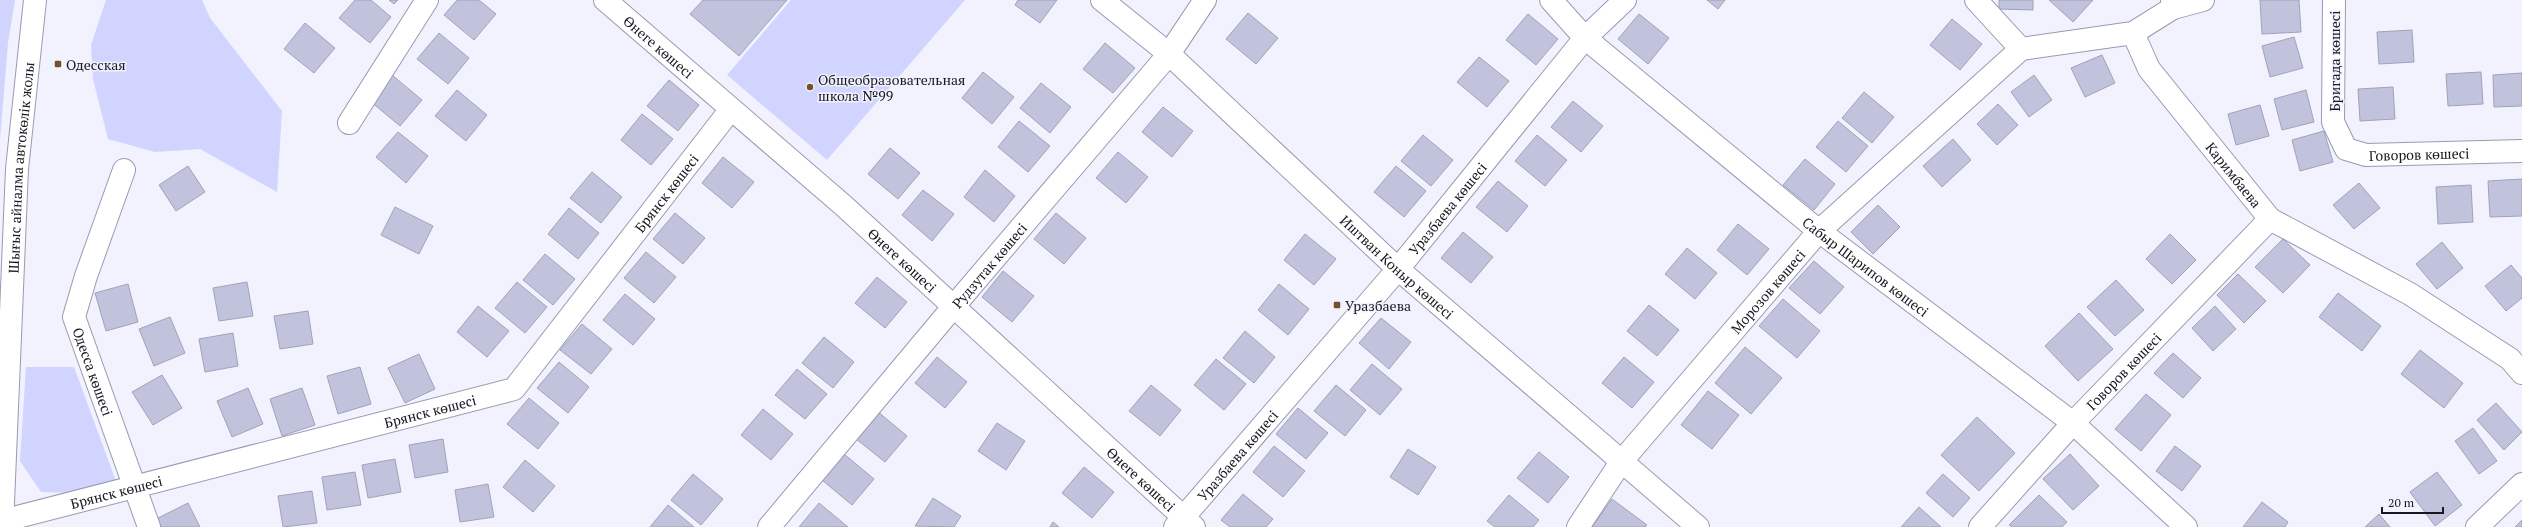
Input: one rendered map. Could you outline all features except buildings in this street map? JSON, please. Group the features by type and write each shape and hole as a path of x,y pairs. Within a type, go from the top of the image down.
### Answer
{"street":[{"name":"Шығыс айналма автокөлік жолы","path":"2,524 17,169 35,0"},
{"path":"350,123 428,0"},
{"name":"Өнеге көшесі","path":"605,0 844,206 954,306 1184,524"},
{"name":"Иштван Коныр көшесі","path":"1102,0 1169,54 1398,269 1698,527"},
{"name":"Рудзутак көшесі","path":"769,527 954,306 1169,54 1205,0"},
{"name":"Сабыр Шарипов көшесі","path":"1551,0 1585,38 1819,231 2073,423 2186,527"},
{"name":"Уразбаева көшесі","path":"1184,524 1398,269 1585,38 1625,0"},
{"path":"1976,0 2021,49 2132,33 2173,4 2203,0"},
{"name":"Бригада көшесі","path":"2333,122 2334,0"},
{"name":"Каримбаева","path":"2132,33 2149,69 2270,219 2410,294 2510,360 2522,373"},
{"name":"Морозов көшесі","path":"1578,527 1621,462 1819,231 2021,49"},
{"name":"Брянск көшесі","path":"2,524 514,389 731,108"},
{"name":"Говоров көшесі","path":"2333,122 2346,149 2366,155 2522,151"},
{"name":"Одесса көшесі","path":"124,170 86,276 74,317 149,527"},
{"name":"Говоров көшесі","path":"1980,527 2073,423 2270,219"},
{"path":"2477,527 2522,484"}],"shaded area":[{"path":"0,0 15,0 8,43 0,140"},
{"path":"106,0 202,0 210,18 282,111 277,192 200,149 155,152 108,139 93,79 91,45"},
{"name":"Общеобразовательная школа №99","path":"791,0 965,0 827,160 727,75"},
{"path":"26,367 74,367 117,484 78,493 41,492 20,461"}],"place":[{"name":"Одесская","path":"58,64"},
{"name":"Общеобразовательная школа №99","path":"810,87"},
{"name":"Уразбаева","path":"1337,305"}]}
